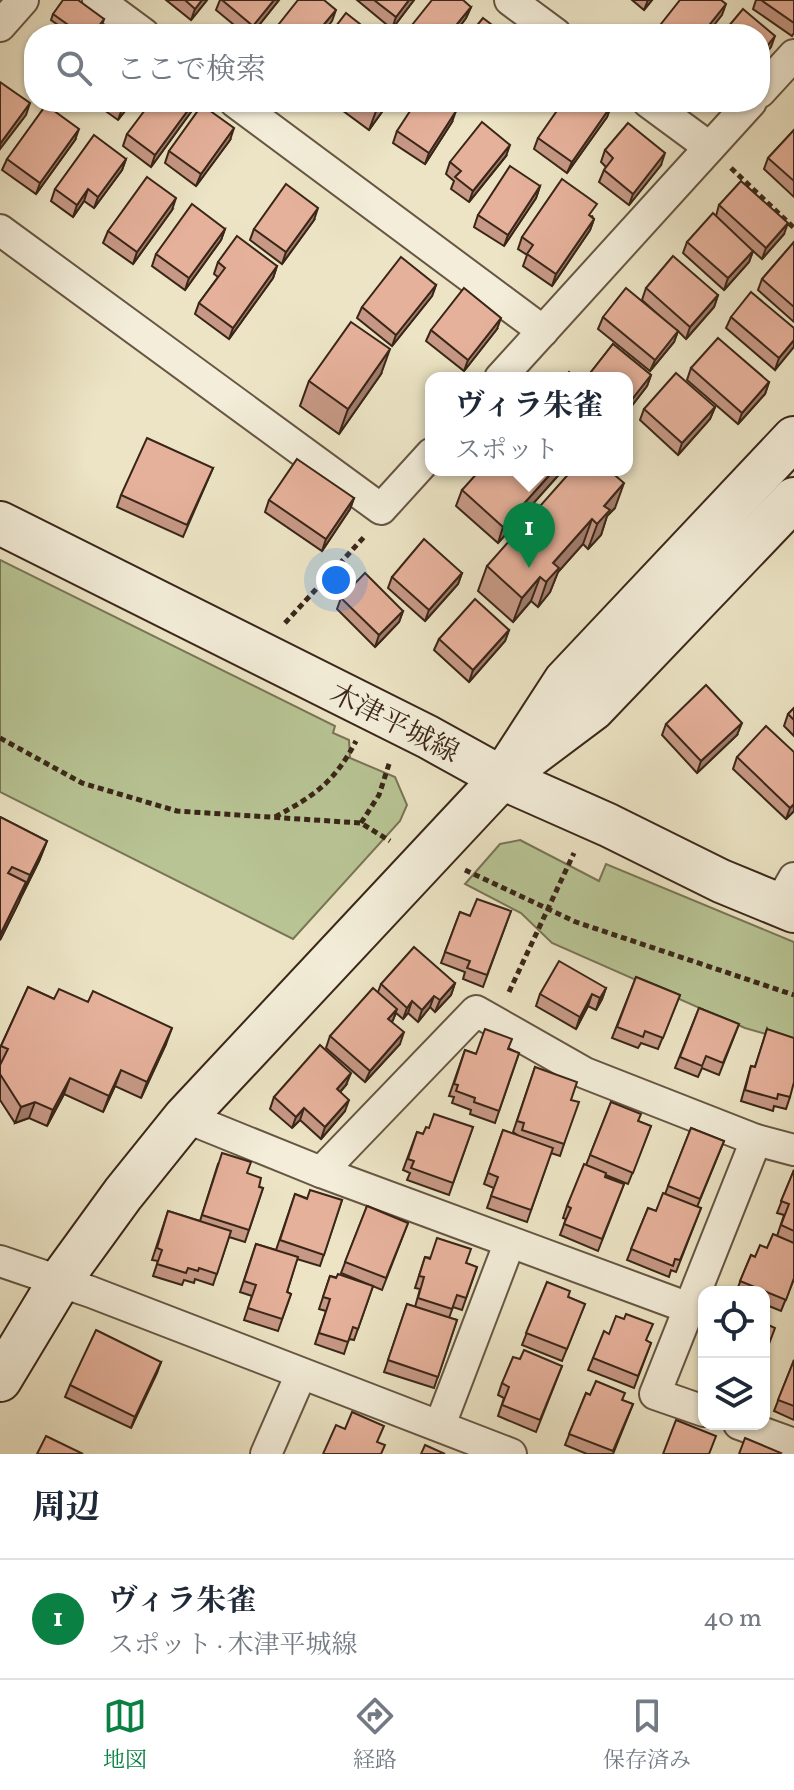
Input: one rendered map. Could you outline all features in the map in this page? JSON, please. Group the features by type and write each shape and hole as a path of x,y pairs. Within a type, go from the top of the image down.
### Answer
{"street":[{"path":"0,26 23,0"},
{"path":"98,0 130,24"},
{"path":"510,0 542,24"},
{"path":"770,81 794,55"},
{"path":"248,112 543,331"},
{"path":"662,112 709,147"},
{"path":"505,372 742,112"},
{"path":"0,230 381,509 425,461"},
{"path":"502,778 565,681 794,438"},
{"path":"0,1380 59,1282 123,1194 185,1117 502,778 593,709 794,499"},
{"name":"木津平城線","path":"0,523 428,737 502,778 608,825 721,881 789,898"},
{"path":"321,1172 476,1011 585,1073 756,1140 794,1150"},
{"path":"185,1117 509,1244 689,1308"},
{"path":"698,1409 655,1394 756,1140"},
{"path":"440,1425 509,1244"},
{"path":"0,1261 91,1292 511,1454"},
{"path":"266,1454 301,1374"},
{"path":"756,1430 794,1444"}],"path":[{"path":"709,147 794,228"},
{"path":"284,624 374,527 381,509"},
{"path":"275,817 325,786 346,760 359,737"},
{"path":"0,738 82,783 177,811 361,823 396,845"},
{"path":"361,823 379,795 390,761"},
{"path":"494,1021 574,853"},
{"path":"464,870 576,922 794,995"}],"green space":[{"path":"0,560 335,726 333,733 349,740 350,758 395,777 407,805 400,821 293,939 0,792"},
{"path":"520,840 599,881 606,864 794,942 794,1042 745,1028 552,943 521,913 465,884 500,844"}],"building":[{"path":"63,0 78,0 104,19 100,24 67,24 53,14"},
{"path":"185,0 202,0 195,9"},
{"path":"222,0 274,0 255,24"},
{"path":"298,0 324,0 336,10 324,24 279,24"},
{"path":"374,0 409,0 396,17"},
{"path":"432,0 463,0 471,7 457,24 413,24"},
{"path":"680,0 721,0 726,4 710,24 661,24"},
{"path":"761,0 794,0 794,23"},
{"path":"743,9 761,24 730,24"},
{"path":"346,13 360,24 338,24"},
{"path":"0,82 24,99 24,111 0,144"},
{"path":"41,112 56,112 79,129 40,183 7,159"},
{"path":"144,112 187,112 155,155 127,134"},
{"path":"197,112 212,112 234,128 201,174 169,151"},
{"path":"409,112 455,112 429,153 397,131"},
{"path":"556,112 607,112 572,162 538,138"},
{"path":"482,122 510,145 473,191 455,177 461,171 450,162"},
{"path":"628,123 665,153 633,194 604,170 613,158 605,150"},
{"path":"794,130 794,181 768,158"},
{"path":"94,135 126,159 98,197 88,189 77,205 55,189"},
{"path":"510,166 540,186 508,235 478,215"},
{"path":"147,177 176,198 137,252 108,231"},
{"path":"562,179 597,204 589,215 594,219 556,274 527,254 533,245 522,237"},
{"path":"741,181 788,223 766,248 719,205"},
{"path":"286,184 318,208 286,252 254,229"},
{"path":"192,204 225,229 189,278 156,254"},
{"path":"713,213 753,251 728,278 687,242"},
{"path":"237,236 277,266 233,328 199,303 225,268 218,262"},
{"path":"794,242 794,307 762,279"},
{"path":"673,256 718,295 690,327 646,288"},
{"path":"401,257 436,285 396,335 362,307"},
{"path":"464,288 501,318 468,360 431,330"},
{"path":"626,288 678,331 655,360 603,317"},
{"path":"751,292 794,328 794,340 779,358 731,317"},
{"path":"351,322 390,349 348,409 309,381"},
{"path":"718,338 769,382 742,413 691,368"},
{"path":"613,344 651,375 633,398 633,372 591,372"},
{"path":"676,373 715,407 682,443 644,409"},
{"path":"147,438 213,468 187,525 121,495"},
{"path":"297,459 354,498 326,539 269,500"},
{"path":"475,476 549,476 503,527 462,490"},
{"path":"567,476 616,476 624,483 604,506 610,510 597,524 592,519 553,563 559,568 546,582 540,577 522,598 487,566"},
{"path":"424,539 462,573 429,610 392,577"},
{"path":"365,573 403,611 379,635 341,598"},
{"path":"475,599 509,630 473,670 439,639"},
{"path":"706,685 742,723 701,761 666,724"},
{"path":"766,726 794,752 794,804 790,808 737,757"},
{"path":"0,817 47,841 30,875 12,867 8,873 26,882 0,935"},
{"path":"477,899 511,911 487,975 467,968 470,961 445,952 460,912 470,916"},
{"path":"414,947 455,983 440,1000 434,996 422,1010 412,1001 407,1008 381,984"},
{"path":"559,961 606,988 600,998 592,994 580,1017 540,994"},
{"path":"636,977 680,995 663,1038 645,1031 643,1037 617,1027"},
{"path":"28,987 54,999 59,989 88,1002 93,991 172,1028 147,1082 121,1070 109,1096 70,1078 53,1110 35,1102 21,1107 0,1074 0,1065 8,1049 1,1046"},
{"path":"373,988 397,1009 388,1019 404,1032 370,1071 330,1036"},
{"path":"699,1008 739,1024 723,1063 706,1056 702,1066 680,1057"},
{"path":"485,1029 512,1039 508,1049 519,1053 499,1111 474,1102 475,1098 456,1091 458,1085 454,1084 465,1050 476,1054"},
{"path":"767,1029 794,1038 794,1082 790,1097 778,1094 777,1099 745,1090 751,1066 755,1067"},
{"path":"320,1045 351,1073 337,1089 349,1100 325,1127 304,1108 296,1117 274,1097"},
{"path":"535,1067 577,1082 571,1100 579,1102 564,1144 522,1130 524,1123 517,1121"},
{"path":"611,1102 641,1114 638,1121 651,1126 633,1173 590,1155"},
{"path":"434,1114 473,1127 453,1183 411,1168 414,1161 408,1159 417,1132 423,1134 426,1127 429,1128"},
{"path":"691,1128 724,1141 700,1199 668,1186"},
{"path":"503,1130 553,1148 531,1210 491,1196 498,1177 488,1173"},
{"path":"222,1153 251,1162 247,1173 261,1178 259,1187 263,1188 249,1230 202,1215"},
{"path":"584,1164 624,1184 602,1239 564,1224 571,1208 567,1206"},
{"path":"794,1170 794,1231 781,1225 789,1204 781,1201"},
{"path":"310,1190 342,1200 324,1255 280,1240 295,1194 307,1199"},
{"path":"663,1193 701,1208 680,1260 675,1259 673,1266 631,1249 648,1208 656,1211"},
{"path":"367,1206 408,1223 386,1278 345,1262"},
{"path":"168,1211 231,1231 217,1274 199,1268 198,1271 188,1268 186,1273 157,1264 162,1250 157,1248"},
{"path":"773,1234 794,1243 794,1278 786,1300 770,1293 770,1286 752,1286 740,1281 751,1255 755,1257 760,1245 767,1248"},
{"path":"437,1238 471,1249 466,1263 477,1267 466,1298 457,1295 452,1309 418,1298 424,1277 419,1276 425,1257 430,1259"},
{"path":"256,1244 298,1257 287,1292 291,1294 282,1319 248,1308 256,1285 244,1281"},
{"path":"338,1274 373,1286 358,1329 353,1327 348,1342 319,1333 330,1299 323,1297 330,1276 336,1278"},
{"path":"547,1282 570,1291 568,1297 585,1304 567,1349 526,1333"},
{"path":"407,1304 457,1320 438,1377 388,1360"},
{"path":"626,1314 653,1324 646,1340 651,1343 638,1376 593,1358 604,1331 609,1334 616,1316 624,1319"},
{"path":"96,1330 161,1362 135,1417 70,1385"},
{"path":"524,1350 562,1366 540,1420 502,1405 509,1387 502,1383 513,1357 520,1359"},
{"path":"794,1360 794,1406 778,1400"},
{"path":"596,1381 625,1393 622,1400 633,1404 613,1451 569,1434 586,1393 590,1395"},
{"path":"352,1412 384,1426 377,1442 385,1445 381,1454 323,1454 336,1425 345,1429"},
{"path":"676,1420 716,1436 709,1454 663,1454"},
{"path":"46,1436 83,1454 37,1454"},
{"path":"745,1438 781,1453 739,1454"},
{"path":"425,1445 445,1454 421,1454"}],"place":[{"name":"ヴィラ朱雀","path":"529,568"}]}
